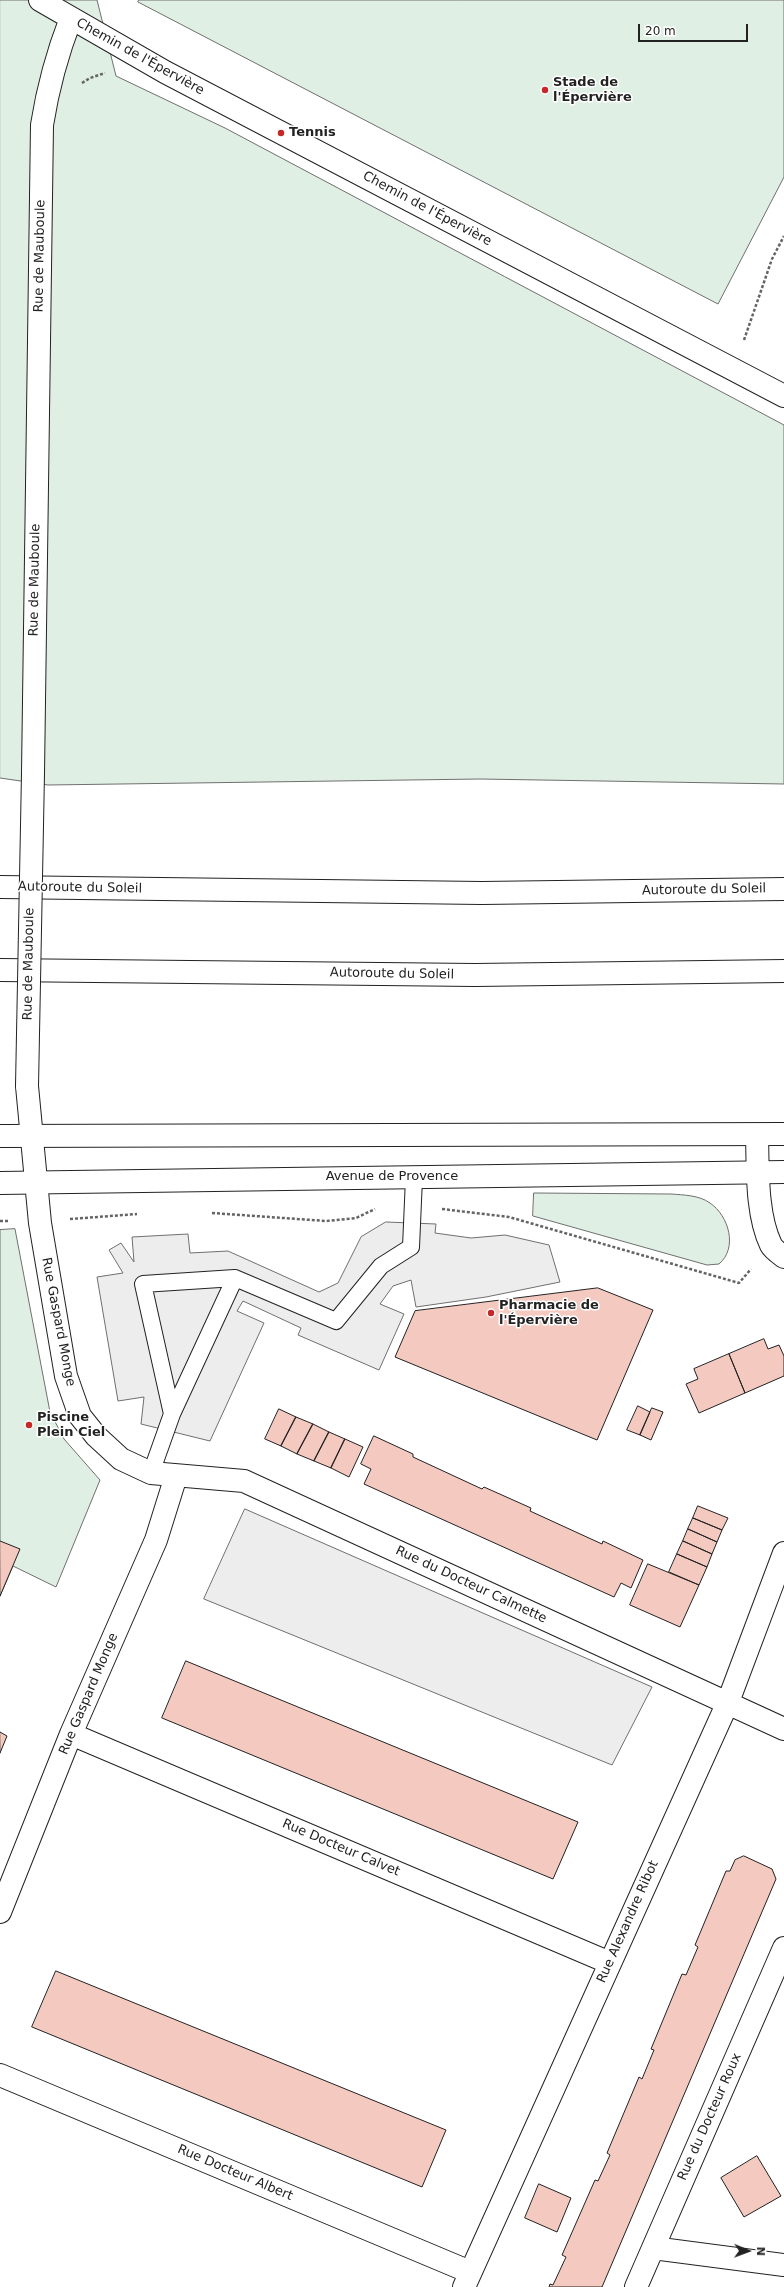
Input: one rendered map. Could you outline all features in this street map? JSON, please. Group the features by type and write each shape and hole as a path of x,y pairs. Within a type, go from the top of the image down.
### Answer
{"main road":[{"path":"40,0 71,18"},
{"name":"Chemin de l'Épervière","path":"71,18 165,72 784,396"},
{"name":"Rue de Mauboule","path":"35,1182 27,1086 42,124 48,86 57,54 71,18"},
{"name":"Autoroute du Soleil","path":"0,887 482,892 784,889"},
{"name":"Autoroute du Soleil","path":"0,970 475,975 784,971"},
{"path":"0,1136 784,1134"},
{"path":"757,1135 758,1173 762,1215 778,1252"},
{"name":"Avenue de Provence","path":"0,1183 784,1172"},
{"name":"Rue Gaspard Monge","path":"35,1182 40,1223 66,1376 80,1416 96,1436 121,1459 150,1473"},
{"name":"Rue du Docteur Calmette","path":"150,1473 244,1481 784,1729"},
{"name":"Rue Gaspard Monge","path":"0,1912 71,1734 156,1540 176,1476"},
{"name":"Rue Alexandre Ribot","path":"467,2280 728,1702 784,1554"},
{"name":"Rue Docteur Calvet","path":"71,1734 610,1962"},
{"name":"Rue du Docteur Roux","path":"636,2287 784,1948"},
{"name":"Rue Docteur Albert","path":"0,2074 467,2280"},
{"path":"653,2248 784,2265"}],"lane":[{"path":"172,1414 143,1284 234,1278 336,1321 381,1266 411,1247 414,1178"},
{"path":"150,1473 172,1414 234,1278"}],"path":[{"path":"743,344 772,259 784,236"}],"green space":[{"path":"0,0 97,0 116,76 225,128 784,425 784,784 480,779 48,785 0,778"},
{"name":"Stade de l'Épervière","path":"139,0 784,0 784,177 718,304 138,2"},
{"path":"534,1193 671,1194 696,1197 706,1200 717,1209 722,1216 729,1232 730,1241 728,1250 725,1257 719,1264 707,1265 533,1216"},
{"name":"Piscine Plein Ciel","path":"15,1229 50,1412 64,1439 100,1480 56,1587 13,1566 0,1596 0,1230"}],"shaded area":[{"path":"386,1222 436,1224 435,1233 471,1238 505,1235 549,1245 560,1282 486,1297 416,1307 411,1280 393,1286 380,1304 404,1314 379,1370 298,1335 301,1328 243,1301 237,1311 264,1323 210,1441 141,1424 144,1397 118,1401 97,1277 123,1273 109,1250 121,1243 134,1262 132,1237 188,1234 190,1253 228,1251 319,1292 338,1283 361,1237"},
{"path":"245,1509 652,1687 612,1765 204,1599"}],"building":[{"path":"598,1288 653,1310 597,1440 395,1357 415,1311"},
{"path":"764,1339 768,1349 779,1345 784,1356 784,1376 745,1393 729,1354"},
{"path":"729,1354 745,1393 699,1413 686,1384 698,1379 694,1369"},
{"path":"638,1406 650,1412 640,1435 627,1430"},
{"path":"652,1408 663,1412 651,1440 640,1435"},
{"path":"279,1409 296,1417 281,1446 265,1439"},
{"path":"296,1417 313,1424 297,1454 281,1446"},
{"path":"313,1424 329,1432 314,1461 297,1454"},
{"path":"329,1432 345,1439 331,1468 314,1461"},
{"path":"374,1436 413,1454 413,1457 482,1489 484,1487 531,1508 530,1511 602,1544 603,1541 643,1560 631,1588 621,1583 614,1597 364,1484 371,1469 361,1464"},
{"path":"345,1439 363,1447 349,1477 331,1468"},
{"path":"698,1506 728,1518 722,1530 693,1518"},
{"path":"693,1518 722,1530 717,1542 688,1529"},
{"path":"688,1529 717,1542 712,1554 683,1541"},
{"path":"0,1541 20,1549 0,1596"},
{"path":"683,1541 712,1554 707,1567 677,1554"},
{"path":"677,1554 707,1567 699,1585 669,1572"},
{"path":"648,1564 699,1585 680,1627 630,1605"},
{"path":"186,1661 578,1822 553,1879 162,1718"},
{"path":"0,1732 7,1736 0,1753"},
{"path":"744,1856 772,1869 776,1879 602,2287 549,2287 550,2284 553,2285 566,2257 562,2255 595,2180 598,2181 610,2155 607,2153 639,2077 642,2079 654,2050 651,2049 682,1974 686,1975 698,1947 695,1945 726,1871 730,1871 735,1860"},
{"path":"56,1971 446,2130 422,2187 32,2027"},
{"path":"757,2156 781,2196 744,2217 721,2178"},
{"path":"539,2184 571,2198 557,2232 525,2218"}],"place":[{"name":"Stade de l'Épervière","path":"545,90"},
{"name":"Tennis","path":"281,133"},
{"name":"Pharmacie de l'Épervière","path":"491,1313"},
{"name":"Piscine Plein Ciel","path":"29,1425"}]}
